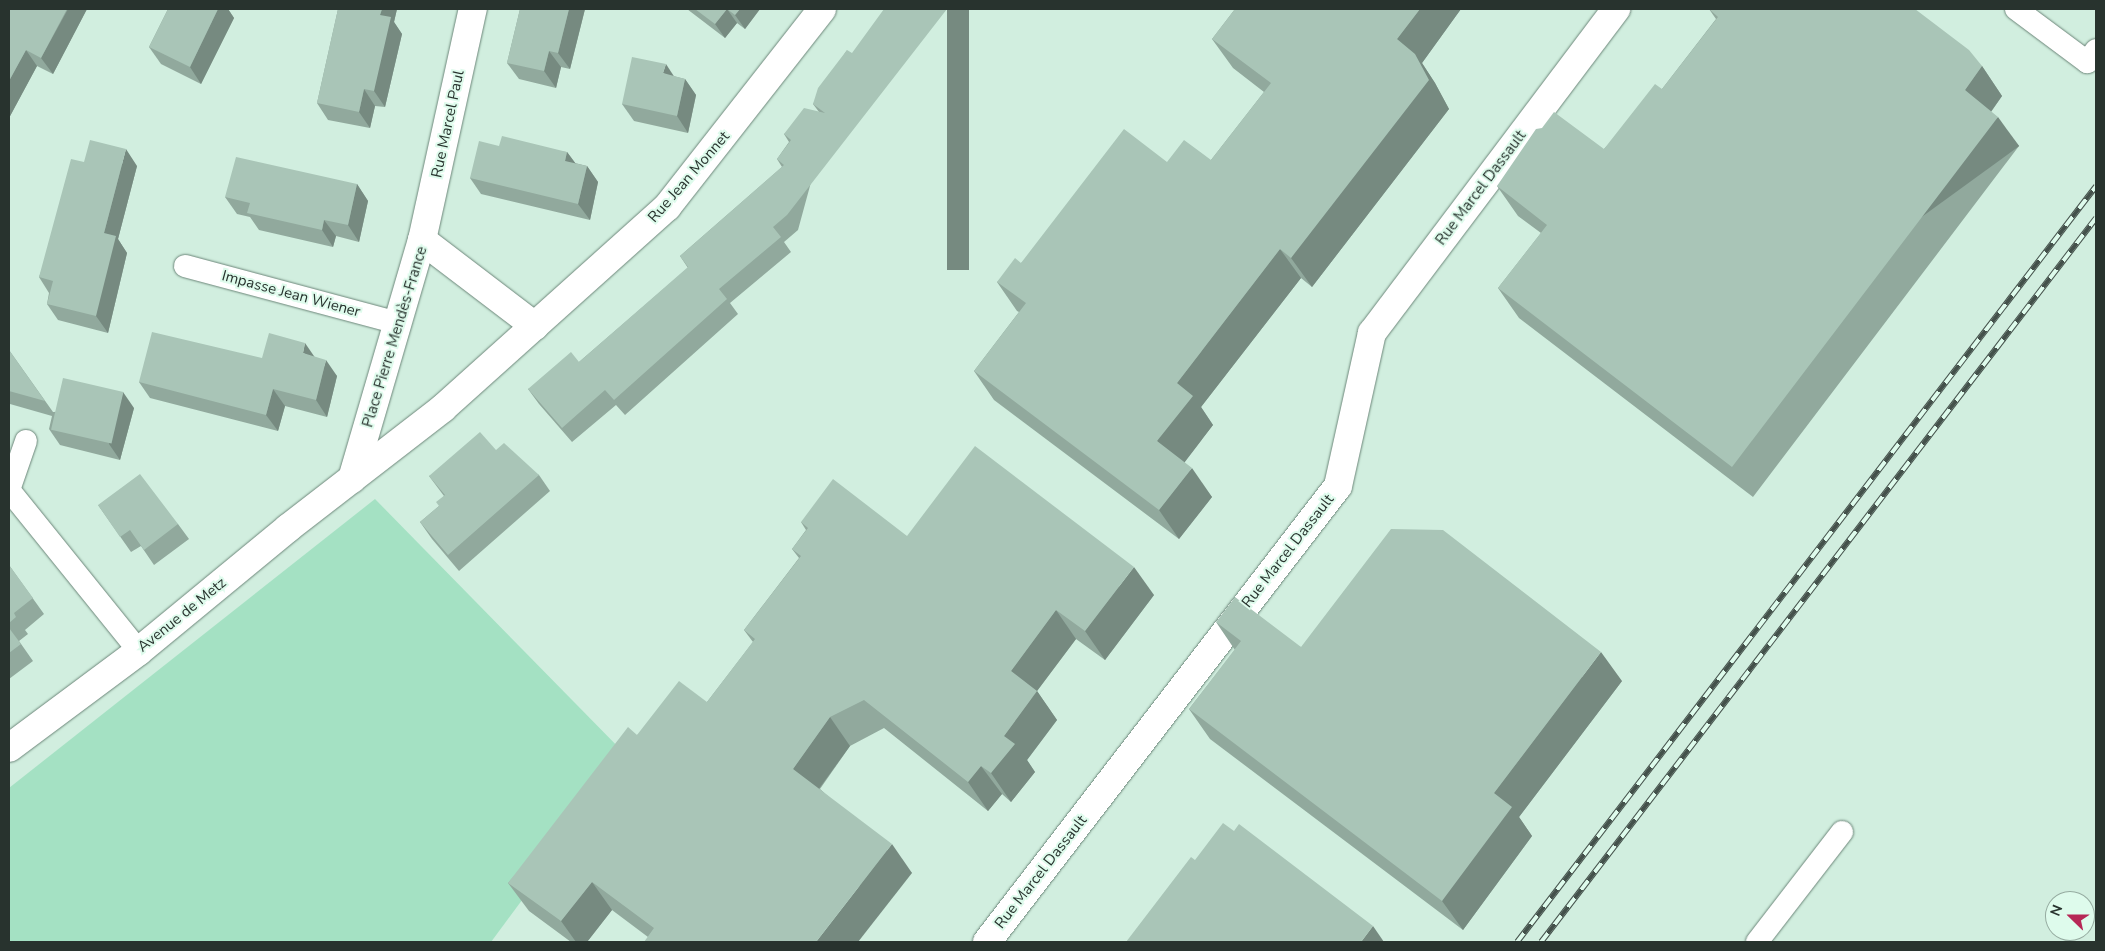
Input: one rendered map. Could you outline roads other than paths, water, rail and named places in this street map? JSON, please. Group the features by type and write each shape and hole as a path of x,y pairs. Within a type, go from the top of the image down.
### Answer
{"street":[{"name":"Rue Marcel Paul","path":"422,240 474,9"},
{"name":"Rue Jean Monnet","path":"535,326 667,207 822,9"},
{"name":"Rue Marcel Dassault","path":"987,942 1338,486 1372,333 1616,9"},
{"name":"Place Pierre Mendès-France","path":"352,479 422,240 535,326"},
{"path":"352,479 442,408 535,326"},
{"name":"Avenue de Metz","path":"9,748 139,651 352,479"}],"lane":[{"path":"2016,9 2087,62 2096,50"},
{"name":"Impasse Jean Wiener","path":"185,266 398,322"},
{"path":"26,441 9,490 15,514 139,651"},
{"path":"1757,942 1842,832"}],"railway":[{"path":"1517,942 2096,186"},
{"path":"1541,942 2096,218"}]}
